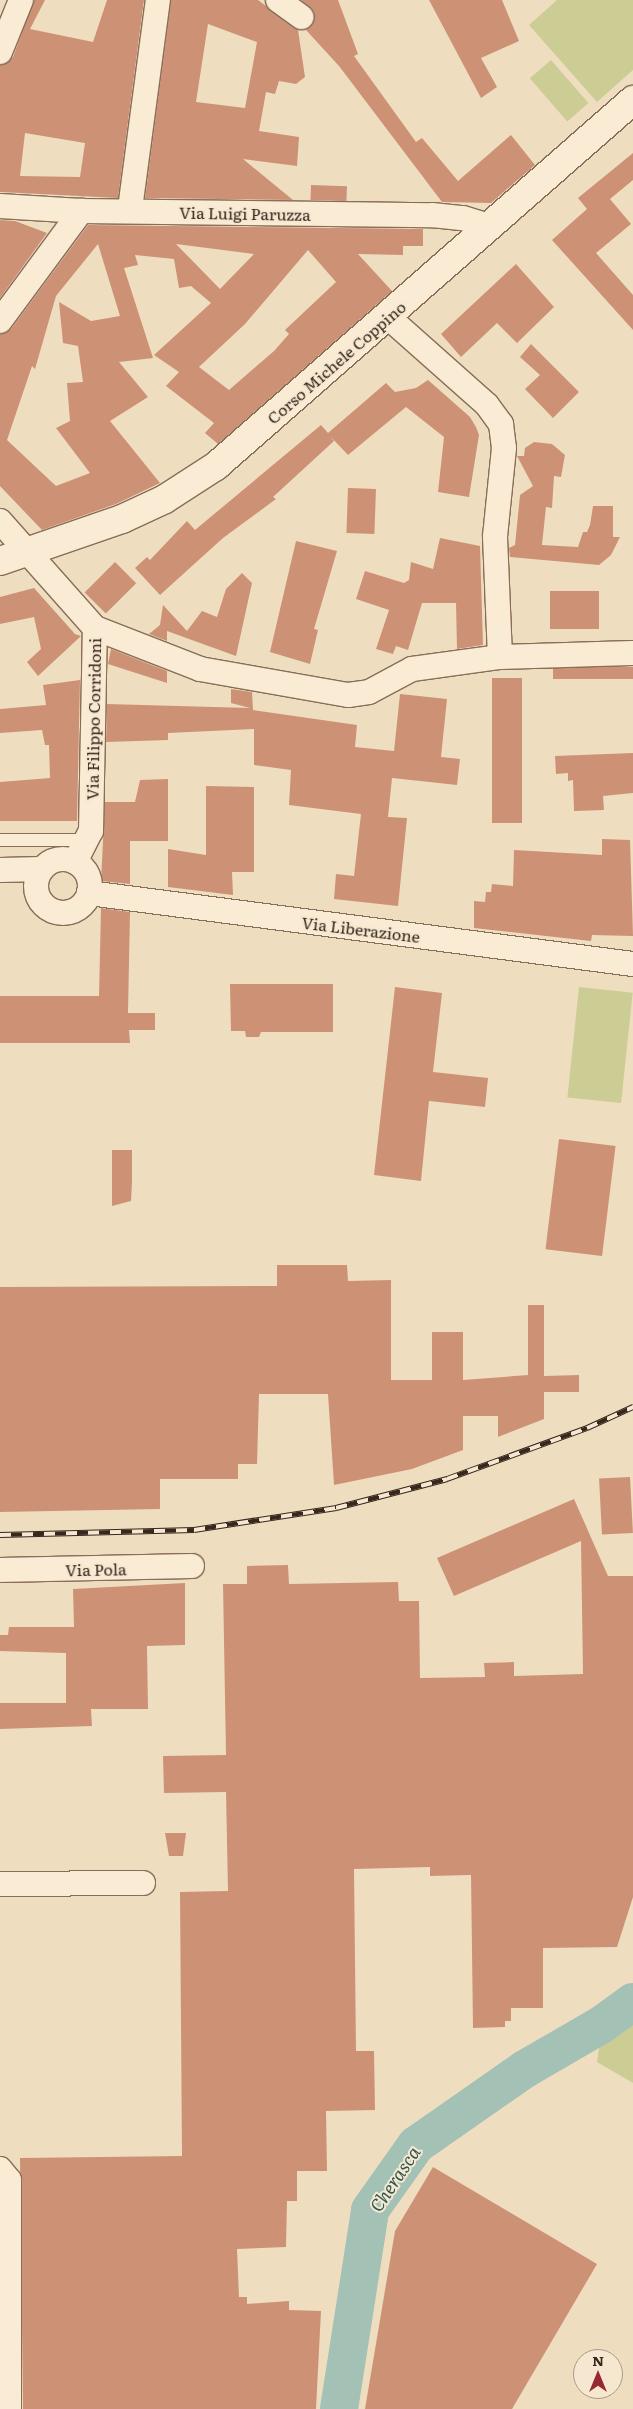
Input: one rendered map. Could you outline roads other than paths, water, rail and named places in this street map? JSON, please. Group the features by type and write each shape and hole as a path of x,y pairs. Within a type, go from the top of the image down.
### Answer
{"main road":[{"name":"Corso Michele Coppino","path":"0,561 28,553 122,519 165,499 216,466 633,100"}],"street":[{"path":"130,210 158,0"},
{"path":"278,0 302,18"},
{"path":"0,52 17,8"},
{"name":"Via Luigi Paruzza","path":"0,206 81,211 130,210 432,215 463,218 488,226"},
{"path":"0,321 81,211"},
{"path":"388,317 487,405 501,424 504,448 494,537 500,657"},
{"name":"Via Filippo Corridoni","path":"0,521 95,628 91,831 79,855"},
{"path":"95,628 200,669 348,695 369,692 412,669 500,657 633,653"},
{"path":"0,870 42,870 55,860 79,855 86,872 89,893 78,909 63,913 49,909 36,893 0,879"},
{"path":"36,893 42,870"},
{"name":"Via Liberazione","path":"89,893 633,964"},
{"name":"Via Pola","path":"0,1570 192,1566"},
{"path":"0,1884 142,1883"},
{"path":"0,2169 9,2180 9,2409"}],"lane":[{"path":"0,840 77,840 79,855"}],"waterway":[{"name":"Cherasca","path":"339,2409 370,2210 416,2145 525,2069 601,2025 633,2002"}],"railway":[{"path":"0,1535 194,1530 336,1508 447,1479 587,1428 633,1407"}]}
